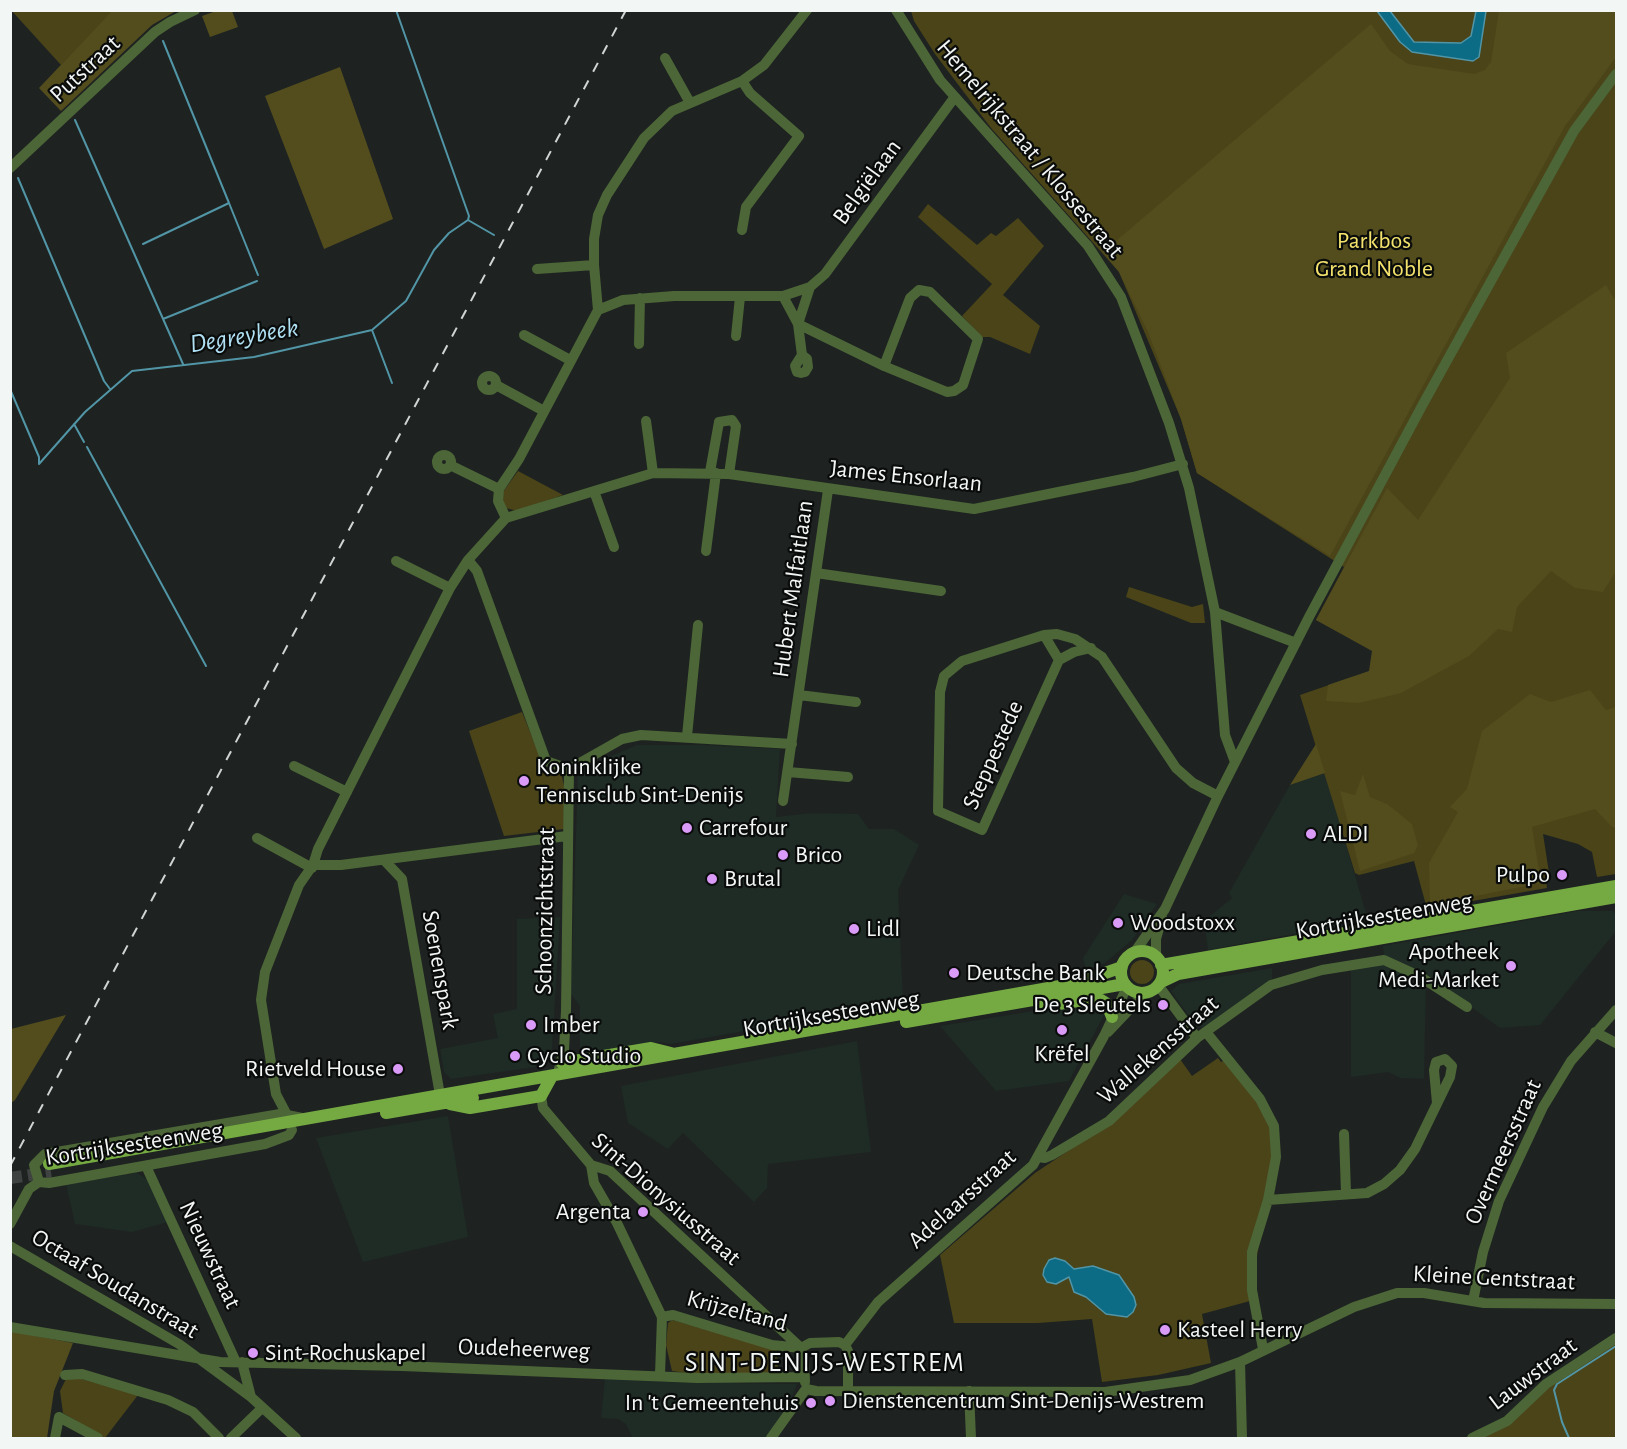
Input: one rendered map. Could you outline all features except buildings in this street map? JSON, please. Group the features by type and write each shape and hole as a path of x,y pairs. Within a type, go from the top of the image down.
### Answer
{"main road":[{"name":"Kortrijksesteenweg","path":"1159,961 1617,886"},
{"name":"Kortrijksesteenweg","path":"1159,984 1178,974 1617,897"},
{"path":"1134,953 1149,953 1159,961 1163,974 1159,984 1145,993 1126,986 1122,967 1126,958 1134,953"},
{"name":"Kortrijksesteenweg","path":"1122,967 1085,982 678,1054 546,1086 470,1108 443,1099 291,1132 50,1168 308,1119 443,1099 546,1086 1032,1000 1126,986"},
{"path":"1032,1000 1052,1005 1098,998 1106,1003 1112,1017"},
{"path":"562,1063 651,1048 678,1054"}],"street":[{"name":"Putstraat","path":"10,168 155,32 195,10"},
{"path":"308,1119 286,1113 276,1094 263,1019 262,986 299,885 313,864 450,588 468,560 510,517 498,501 499,489 519,459 598,310 594,265 597,222 607,195 644,138 672,111 689,101 742,81 764,65 807,10"},
{"name":"Hemelrijkstraat / Klossestraat","path":"896,10 922,54 954,98 1088,246 1110,278 1129,318 1183,464 1199,528 1215,612 1225,735 1235,762"},
{"path":"665,58 689,101"},
{"path":"1159,961 1156,939 1165,909 1235,762 1363,513 1574,131 1617,74"},
{"path":"742,81 750,93 799,136 746,207 742,230"},
{"name":"Belgiëlaan","path":"598,310 610,303 640,298 783,296 810,287 825,274 954,98"},
{"path":"537,269 594,265"},
{"name":"Belgiëlaan","path":"798,324 810,287"},
{"path":"798,324 884,366 946,392 954,392 963,385 978,339 930,292 919,290 910,298 884,366"},
{"name":"Belgiëlaan","path":"783,296 798,324 802,355"},
{"path":"736,336 740,297"},
{"path":"639,344 640,298"},
{"path":"524,335 570,360"},
{"path":"496,385 544,411"},
{"path":"706,551 719,422 732,420 736,426 729,474"},
{"path":"646,422 653,473"},
{"name":"James Ensorlaan","path":"510,517 653,473 713,472 974,509 1133,477 1183,464"},
{"path":"450,465 499,489"},
{"name":"Hubert Malfaitlaan","path":"783,801 828,489"},
{"path":"594,490 614,547"},
{"path":"468,560 477,571 546,761 570,769 622,739 641,735 792,744"},
{"path":"396,561 450,588"},
{"path":"816,573 940,591"},
{"path":"1215,612 1296,643"},
{"path":"687,736 698,625"},
{"name":"Steppestede","path":"1059,660 982,830 938,811 940,692 944,676 962,661 1044,635 1057,634 1075,639 1091,648 1111,667 1176,768 1193,783 1218,796"},
{"path":"1044,635 1059,660 1074,652 1091,648"},
{"name":"Hubert Malfaitlaan","path":"799,695 856,702"},
{"path":"294,766 347,792"},
{"name":"Schoonzichtstraat","path":"562,1063 566,1011 567,836 570,769"},
{"path":"788,771 849,777"},
{"path":"257,838 313,864 341,865 567,836"},
{"name":"Soenenspark","path":"384,860 402,879 443,1099"},
{"path":"1134,953 1165,909"},
{"path":"1372,940 1377,959 1419,976 1467,1007"},
{"name":"Wallekensstraat","path":"1038,1157 1045,1158 1052,1155 1109,1121 1202,1035 1271,985 1322,970 1377,959"},
{"path":"1159,984 1260,1099 1274,1126 1276,1156 1268,1200 1252,1252 1252,1290 1263,1349"},
{"name":"Adelaarsstraat","path":"845,1345 878,1302 1033,1165 1104,1036 1126,986"},
{"name":"Adelaarsstraat","path":"1104,1036 1145,993"},
{"name":"Overmeersstraat","path":"1473,1301 1483,1252 1499,1201 1554,1087 1570,1061 1617,1010"},
{"path":"1595,1032 1617,1043"},
{"path":"546,1086 562,1063"},
{"name":"Sint-Dionysiusstraat","path":"546,1086 543,1108 591,1165 610,1171 801,1348"},
{"path":"266,1116 276,1094"},
{"path":"1268,1200 1367,1193 1384,1184 1400,1170 1415,1149 1437,1103"},
{"name":"Kortrijksesteenweg","path":"286,1113 45,1154 34,1165 39,1182 49,1183 265,1144 291,1132"},
{"path":"1344,1134 1346,1193"},
{"name":"Krijzeltand","path":"591,1165 594,1183 617,1223 662,1317 660,1375"},
{"name":"Nieuwstraat","path":"146,1166 239,1362 251,1397"},
{"path":"10,1224 29,1189 39,1182"},
{"name":"Octaaf Soudanstraat","path":"10,1246 197,1358 251,1397 296,1438"},
{"name":"Kleine Gentstraat","path":"805,1383 848,1391 1105,1392 1190,1380 1240,1362 1263,1349 1378,1298 1409,1292 1473,1301 1617,1304"},
{"name":"Krijzeltand","path":"662,1317 673,1314 772,1345 801,1348 810,1343 839,1342 845,1345"},
{"name":"Oudeheerweg","path":"10,1328 197,1358 239,1362 660,1375 805,1383"},
{"name":"Lauwstraat","path":"1472,1438 1507,1421 1546,1384 1617,1338"},
{"path":"845,1345 848,1351 848,1391"},
{"path":"771,1438 805,1383 804,1357 801,1348"},
{"path":"1240,1362 1242,1438"},
{"path":"65,1375 82,1374 175,1402 194,1412 219,1438"},
{"path":"969,1391 971,1438"},
{"path":"231,1438 262,1408"},
{"path":"55,1438 59,1417 98,1438"}],"shaded area":[{"path":"637,745 702,745 780,749 776,817 811,813 858,814 869,829 894,829 919,845 898,890 903,1003 671,1044 658,1042 584,1053 580,1048 580,1006 571,994 578,770"},
{"path":"1325,773 1368,920 1208,950 1204,921 1232,898 1229,893 1290,785"},
{"path":"1124,894 1157,904 1132,940 1105,963 1086,970 1083,958"},
{"path":"1578,911 1613,911 1616,915 1616,931 1540,1025 1500,1028 1467,1004 1384,956 1383,946"},
{"path":"560,917 552,1049 535,1067 451,1079 444,1072 440,1049 498,1038 493,1014 517,1009 517,919"},
{"path":"1379,963 1426,981 1424,1079 1401,1078 1388,1072 1351,1077 1351,969"},
{"path":"1272,968 1272,979 1203,1029 1191,1019 1171,991 1179,984"},
{"path":"1092,1005 1104,1015 1069,1081 996,1091 940,1026 1066,1006"},
{"path":"857,1041 871,1152 768,1164 767,1188 754,1202 683,1133 668,1149 628,1123 621,1086"},
{"path":"448,1116 468,1237 363,1262 316,1138"},
{"path":"137,1173 148,1180 168,1222 132,1232 75,1224 66,1184"},
{"path":"605,1378 667,1382 797,1384 789,1406 766,1438 633,1438 626,1424 618,1419 601,1418"}],"green space":[{"path":"11,10 113,11 61,65"},
{"path":"113,10 176,11 152,25 61,111 39,88"},
{"path":"216,11 232,11 238,27 210,37 202,16"},
{"name":"Parkbos Grand Noble","path":"911,11 1616,11 1616,874 1597,877 1592,852 1578,844 1543,834 1550,879 1546,881 1547,888 1427,909 1414,861 1359,875 1355,873 1300,695 1352,677 1405,667 1316,620 1344,567 1197,473 1181,419 1119,272 991,128 935,54 914,21"},
{"path":"1499,11 1616,11 1616,57 1565,126 1330,556 1197,473 1181,419 1148,332 1119,272 1103,252 1371,24 1390,51 1408,64 1474,74 1485,70 1491,62"},
{"path":"340,67 393,219 324,249 265,96"},
{"path":"928,204 977,245 991,233 996,236 1018,218 1044,246 1003,295 1040,326 1030,354 990,337 982,337 962,316 992,284 918,217"},
{"path":"1606,285 1616,302 1616,571 1603,592 1575,588 1551,571 1517,607 1512,632 1498,629 1469,656 1401,693 1359,703 1326,701 1328,685 1369,671 1372,651 1316,620 1387,488 1418,520 1510,378 1506,353"},
{"path":"518,471 563,495 517,511 506,508 503,503 503,492"},
{"path":"1129,587 1192,607 1203,604 1205,623 1191,623 1126,597"},
{"path":"1590,690 1606,710 1616,707 1616,828 1612,827 1595,809 1532,827 1541,883 1430,905 1429,863 1458,812 1450,807 1467,789 1482,731 1530,694 1551,702"},
{"name":"Koninklijke Tennisclub Sint-Denijs","path":"522,712 545,769 561,773 565,790 564,829 504,836 469,731"},
{"path":"1316,744 1325,773 1290,785"},
{"path":"1363,774 1370,797 1387,804 1412,824 1418,845 1414,853 1360,871 1340,791 1355,795"},
{"path":"1142,960 1151,963 1154,972 1151,981 1142,984 1133,981 1130,972 1133,963"},
{"path":"66,1015 15,1100 11,1103 11,1029"},
{"path":"1218,1058 1221,1062 1225,1060 1258,1103 1271,1128 1272,1161 1250,1301 1202,1314 1211,1363 1158,1375 1102,1382 1092,1319 1038,1323 954,1323 940,1255 1035,1173 1107,1125 1180,1059 1192,1076"},
{"path":"672,1320 777,1350 778,1375 694,1374 672,1371 666,1345 668,1323"},
{"path":"10,1331 73,1343 54,1391 47,1438 11,1438"},
{"path":"1616,1343 1616,1438 1480,1438 1585,1362"},
{"path":"71,1376 138,1395 105,1438 63,1413 60,1391 66,1379"}],"water":[{"path":"1377,11 1390,11 1414,42 1461,43 1471,36 1476,11 1486,11 1479,57 1473,61 1412,52 1400,42"},
{"path":"1055,1258 1065,1261 1074,1269 1093,1266 1119,1275 1134,1297 1136,1305 1133,1312 1127,1317 1106,1314 1086,1297 1074,1292 1069,1277 1056,1284 1047,1282 1043,1275 1044,1269 1049,1260"}],"waterway":[{"path":"396,10 469,216 468,220"},
{"path":"163,41 229,203"},
{"path":"75,120 183,364"},
{"path":"18,178 104,381 110,389"},
{"path":"143,244 229,203 258,275"},
{"name":"Degreybeek","path":"10,389 39,457 39,464 85,412 132,371 254,357 372,330 406,301 434,250 449,233 468,220 494,235"},
{"path":"163,319 257,281"},
{"path":"372,330 392,383"},
{"path":"74,424 84,442"},
{"path":"87,447 206,666"},
{"path":"1569,1438 1562,1422 1554,1390 1557,1384 1616,1346"}],"tunnel":[{"path":"10,1178 51,1172"}],"railway":[{"path":"10,1166 626,10"}],"place":[{"name":"Koninklijke Tennisclub Sint-Denijs","path":"524,781"},
{"name":"Carrefour","path":"687,828"},
{"name":"ALDI","path":"1311,834"},
{"name":"Brico","path":"783,855"},
{"name":"Pulpo","path":"1562,875"},
{"name":"Brutal","path":"712,879"},
{"name":"Woodstoxx","path":"1118,923"},
{"name":"Lidl","path":"854,929"},
{"name":"Apotheek Medi-Market","path":"1511,966"},
{"name":"Deutsche Bank","path":"954,973"},
{"name":"De 3 Sleutels","path":"1163,1005"},
{"name":"Imber","path":"531,1025"},
{"name":"Krëfel","path":"1062,1030"},
{"name":"Cyclo Studio","path":"515,1056"},
{"name":"Rietveld House","path":"398,1069"},
{"name":"Argenta","path":"643,1212"},
{"name":"Kasteel Herry","path":"1165,1330"},
{"name":"Sint-Rochuskapel","path":"253,1353"},
{"name":"Dienstencentrum Sint-Denijs-Westrem","path":"830,1401"},
{"name":"In 't Gemeentehuis","path":"811,1403"}],"district":[{"name":"SINT-DENIJS-WESTREM","path":"825,1363"}]}
